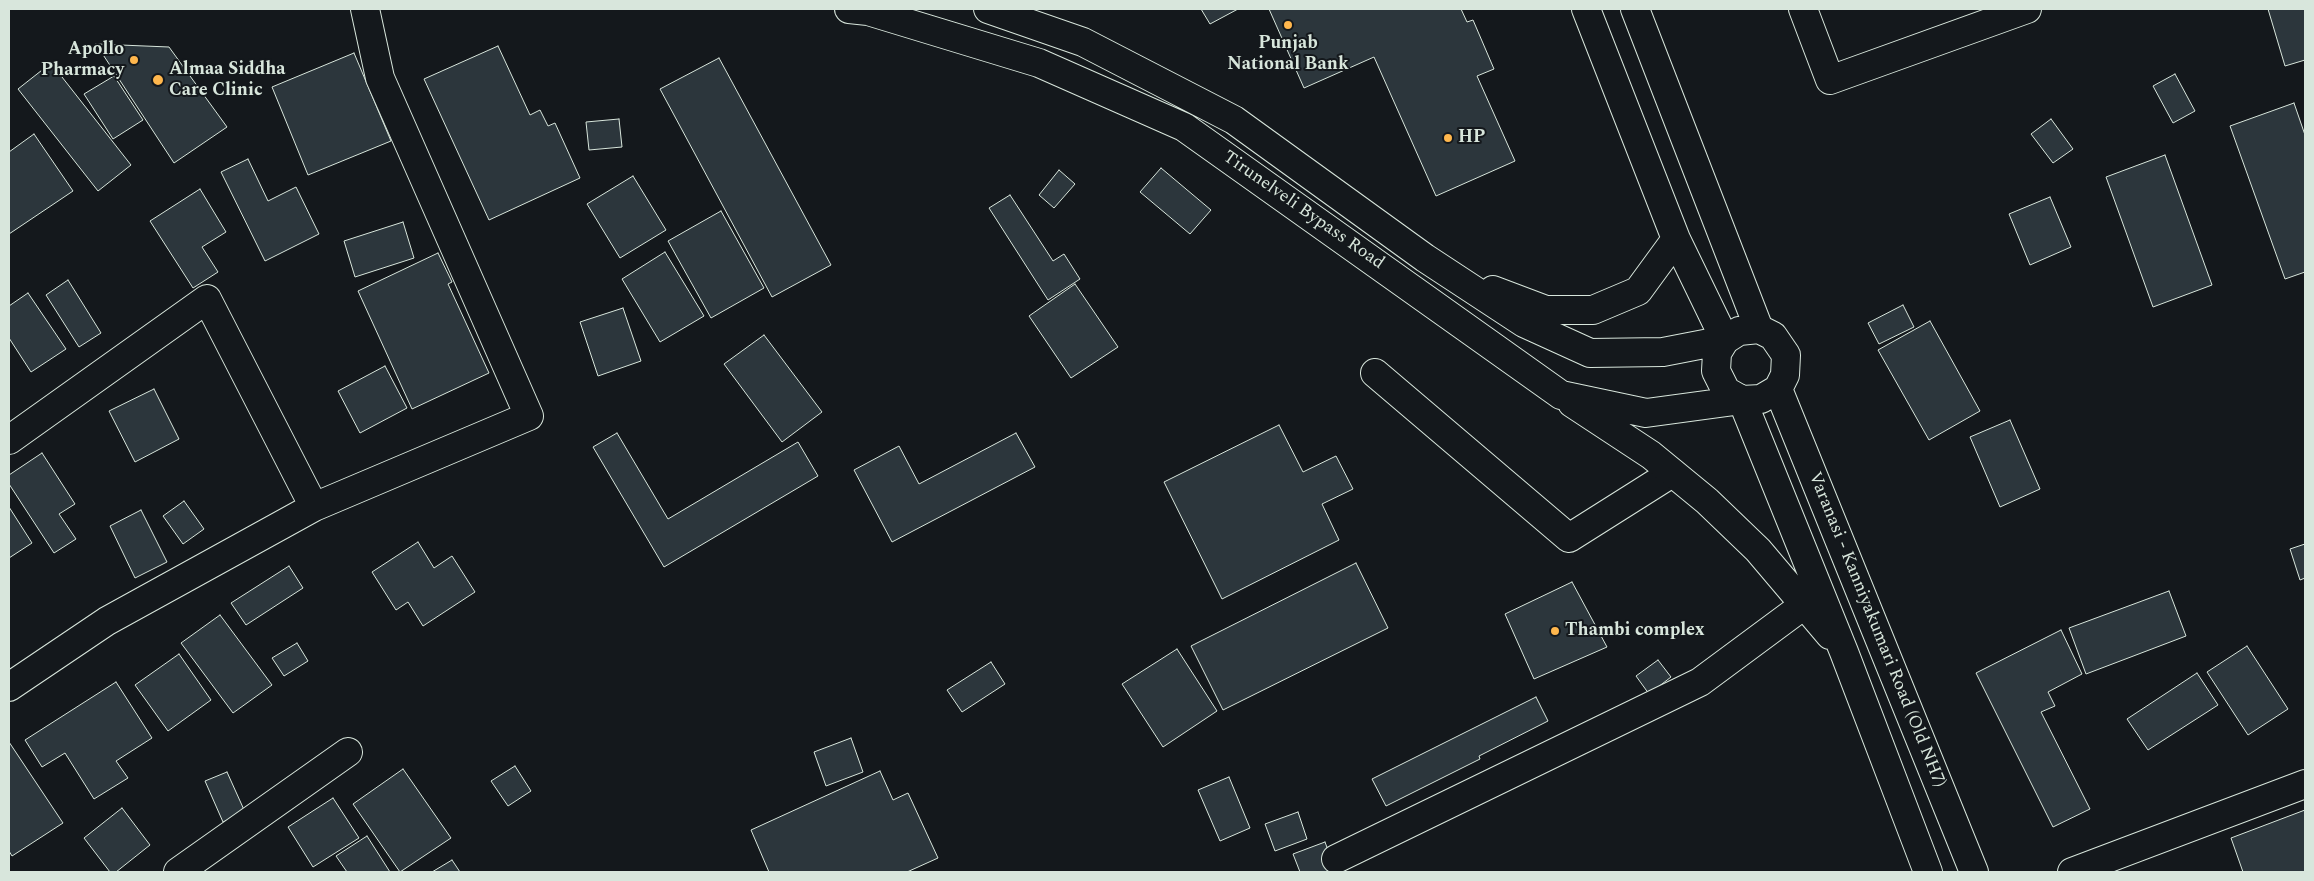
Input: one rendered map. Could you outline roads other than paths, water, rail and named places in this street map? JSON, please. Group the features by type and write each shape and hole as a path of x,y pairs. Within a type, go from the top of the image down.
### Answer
{"main road":[{"path":"9,687 107,621 314,507 529,416 380,78 364,9"},
{"name":"Tirunelveli Bypass Road","path":"849,9 868,12 1038,63 1184,127 1560,395 1646,413 1742,400"},
{"name":"Tirunelveli Bypass Road","path":"988,9 1083,42 1234,120 1447,273 1524,323 1590,354 1663,352 1725,340"},
{"path":"1586,9 1676,239 1725,340"},
{"path":"1635,9 1759,329"},
{"path":"1803,9 1830,80 2027,9"},
{"path":"1447,273 1546,310 1592,310 1638,292 1676,239"},
{"path":"9,440 207,300 314,507"},
{"path":"1759,329 1773,336 1786,355 1785,375 1778,389 1761,399 1742,400 1726,391 1716,371 1717,353 1725,340 1739,331 1759,329"},
{"path":"1375,373 1569,538 1672,473"},
{"name":"Varanasi - Kanniyakumari Road (Old NH7)","path":"1778,389 1974,872"},
{"path":"1560,395 1651,455 1707,501 1758,550 1844,652"},
{"path":"1742,400 1844,652 1928,872"},
{"path":"1336,860 1700,682 1804,605"},
{"path":"178,872 348,752"},
{"path":"2072,872 2117,865 2305,784"}],"place":[{"name":"Punjab National Bank","path":"1288,25"},
{"name":"Apollo Pharmacy","path":"134,60"},
{"name":"Almaa Siddha Care Clinic","path":"158,80"},
{"name":"HP","path":"1448,138"},
{"name":"Thambi complex","path":"1555,631"}]}
